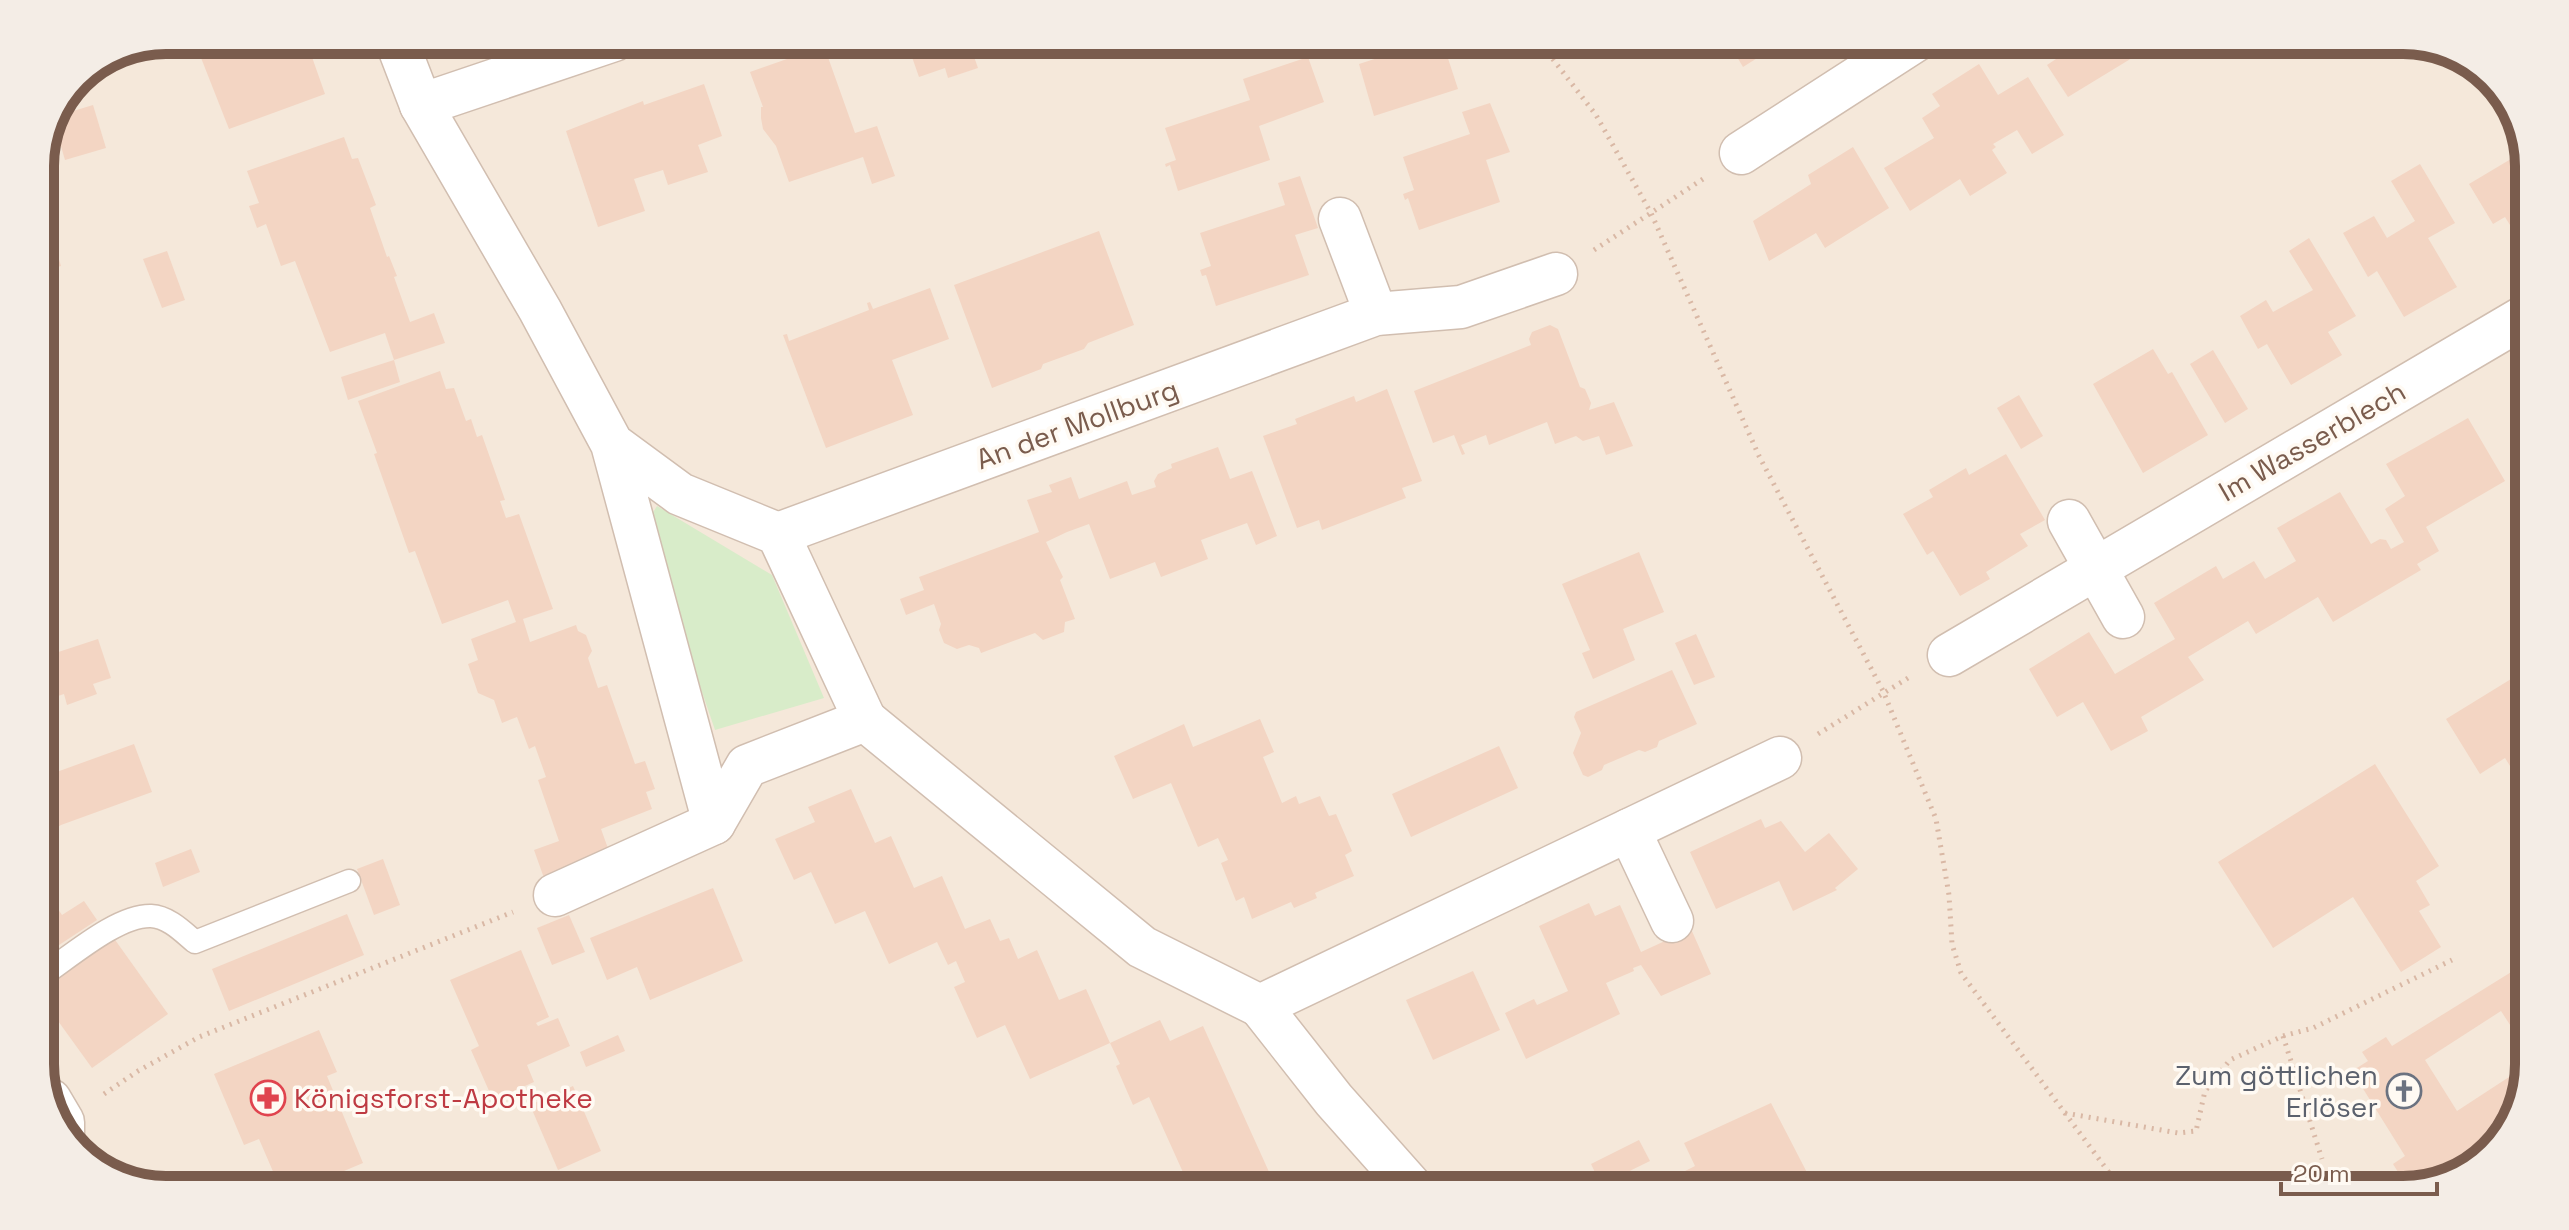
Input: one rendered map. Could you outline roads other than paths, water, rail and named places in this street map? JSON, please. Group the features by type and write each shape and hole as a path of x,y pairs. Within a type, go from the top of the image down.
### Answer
{"street":[{"path":"401,54 421,105 540,310 612,444 714,823"},
{"path":"421,105 572,54"},
{"path":"1741,153 1894,54"},
{"path":"1340,219 1376,314"},
{"name":"An der Mollburg","path":"778,534 1376,314 1461,307 1556,274"},
{"name":"Im Wasserblech","path":"1949,655 2515,322"},
{"path":"612,444 680,494 778,534 865,720 1142,947 1260,1006 1334,1100 1402,1176"},
{"path":"2069,521 2123,617"},
{"path":"555,895 714,823 747,766 865,720"},
{"path":"1260,1006 1780,758"},
{"path":"1629,830 1672,921"}],"lane":[{"path":"54,968 124,921 153,916 175,925 195,942 349,881"}],"place":[{"name":"Zum göttlichen Erlöser","path":"2404,1091"},
{"name":"Königsforst-Apotheke","path":"268,1098"}]}
